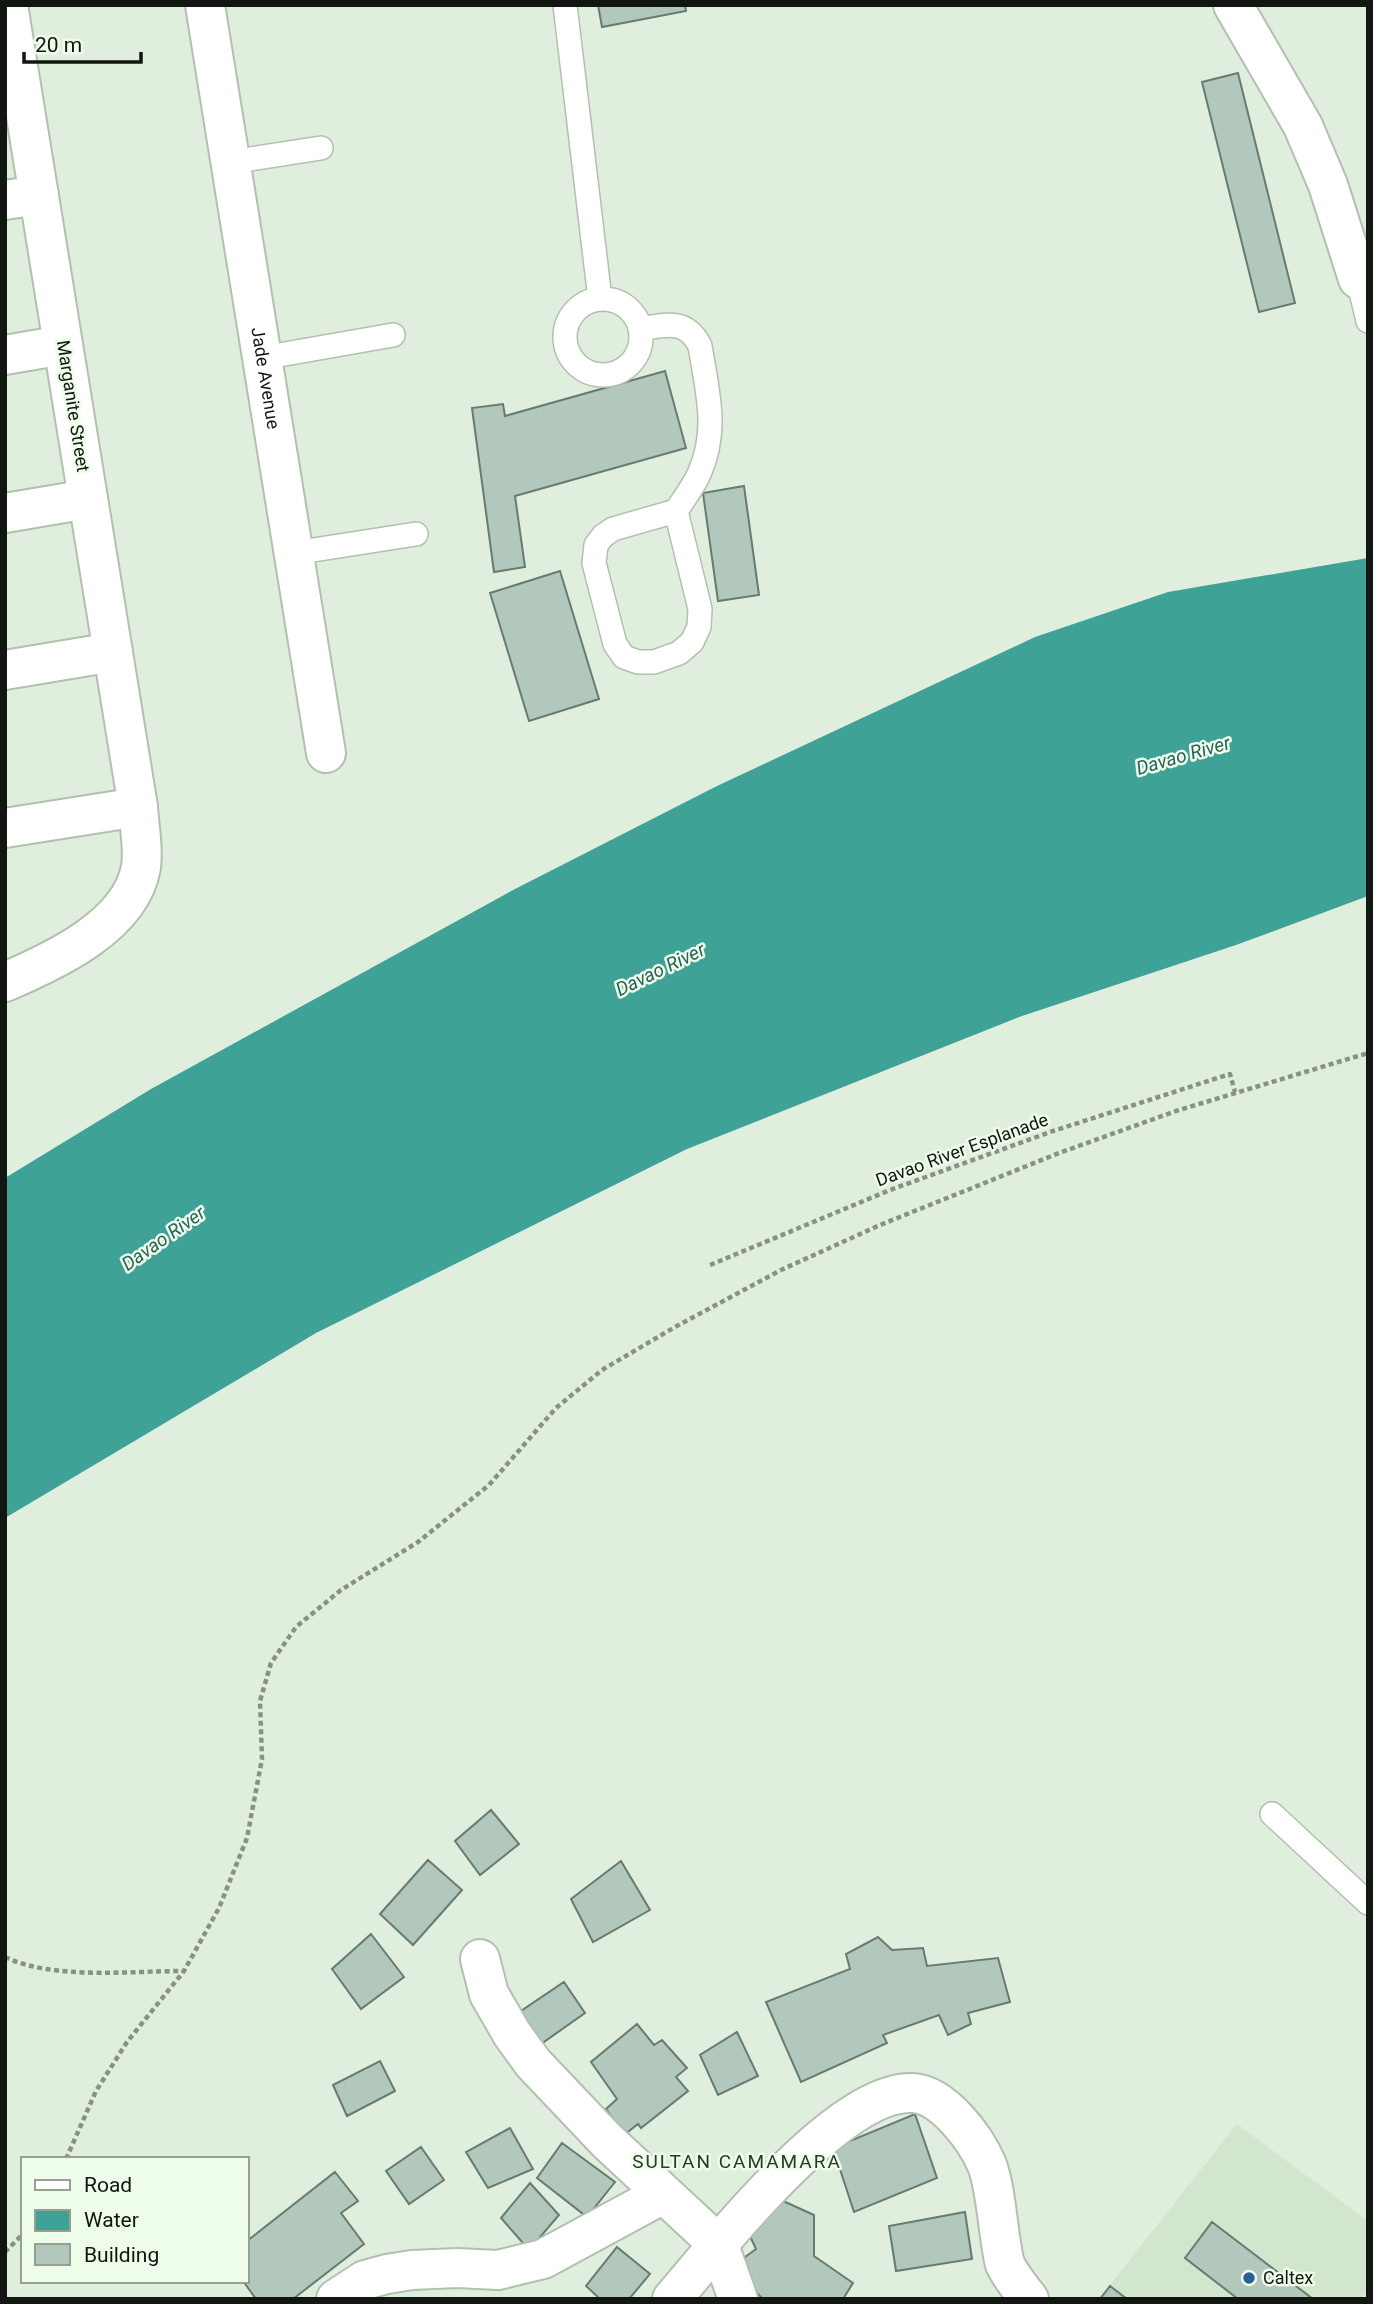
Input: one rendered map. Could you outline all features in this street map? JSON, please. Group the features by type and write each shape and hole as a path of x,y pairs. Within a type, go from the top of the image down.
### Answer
{"street":[{"name":"Marganite Street","path":"5,982 53,960 106,925 124,906 135,886 141,866 138,807 63,345 22,197 8,5"},
{"name":"Jade Avenue","path":"205,5 326,753"},
{"path":"1233,5 1303,126 1328,185 1358,279"},
{"path":"5,355 63,345"},
{"path":"5,513 88,499"},
{"path":"5,670 113,652"},
{"path":"5,828 138,807"},
{"path":"480,1959 489,1994 512,2034 533,2063 607,2141 719,2245 738,2299"},
{"path":"672,2299 770,2185 837,2126 869,2106 899,2094 916,2093 945,2108 967,2130 987,2166 1005,2263 1029,2299"},
{"path":"336,2299 365,2280 387,2274 446,2268 498,2270 543,2259 663,2194"}],"lane":[{"path":"565,5 600,299"},
{"path":"230,162 321,148"},
{"path":"1358,279 1368,321"},
{"path":"600,299 613,300 626,306 635,316 640,329 640,343 635,356 626,367 614,373 586,371 575,363 568,351 565,337 567,323 575,311 586,303 600,299"},
{"path":"640,329 668,325 681,326 694,333 700,345 712,431 699,475 676,511 612,529 596,545 594,563 615,644 624,657 638,662 654,662 679,653 692,642 699,627 700,609 676,511"},
{"path":"262,358 393,335"},
{"path":"294,554 416,534"},
{"path":"1272,1815 1368,1903"}],"path":[{"path":"67,2157 96,2091 127,2042 184,1971 219,1908 247,1838 262,1759 260,1701 271,1663 296,1627 341,1590 418,1542 489,1485 556,1408 583,1385 602,1370 675,1326 781,1270 880,1225 1059,1153 1235,1093 1368,1053"},
{"name":"Davao River Esplanade","path":"710,1265 890,1190 1054,1131 1230,1074 1235,1093"},
{"path":"5,1957 19,1964 57,1971 184,1971"},
{"path":"5,2252 21,2236"}],"shaded area":[{"path":"1237,2124 1368,2221 1368,2291 1361,2299 1099,2299"}],"water":[{"name":"Davao River","path":"1368,558 1368,896 1236,945 1019,1017 687,1149 316,1333 5,1518 5,1178 151,1089 515,889 717,786 1035,637 1168,592"}],"building":[{"path":"598,5 685,5 686,11 602,27"},
{"path":"1238,73 1295,303 1259,312 1202,82"},
{"path":"665,371 686,448 515,496 525,567 494,572 472,408 503,404 505,416"},
{"path":"744,486 759,595 718,601 703,493"},
{"path":"560,571 599,699 529,721 490,593"},
{"path":"491,1810 519,1844 480,1875 455,1841"},
{"path":"428,1860 462,1890 413,1945 380,1914"},
{"path":"621,1861 650,1910 593,1942 571,1899"},
{"path":"371,1934 404,1977 361,2009 332,1969"},
{"path":"878,1937 892,1950 923,1948 927,1966 998,1958 1010,2002 968,2013 971,2024 948,2035 939,2015 883,2035 887,2043 801,2082 766,2002 850,1969 846,1954"},
{"path":"564,1982 585,2013 534,2049 512,2017"},
{"path":"637,2024 654,2045 662,2040 687,2068 676,2077 688,2091 641,2128 638,2124 624,2135 606,2109 617,2099 591,2062"},
{"path":"737,2032 758,2076 718,2095 700,2055"},
{"path":"380,2061 395,2091 347,2116 333,2085"},
{"path":"915,2114 937,2178 854,2212 833,2148"},
{"path":"510,2128 533,2169 488,2188 466,2152"},
{"path":"562,2143 615,2182 587,2217 537,2178"},
{"path":"421,2147 444,2180 409,2204 386,2171"},
{"path":"335,2172 358,2201 341,2213 364,2244 293,2299 256,2299 244,2283 248,2283 248,2240"},
{"path":"530,2183 559,2215 529,2250 501,2218"},
{"path":"772,2196 814,2215 814,2256 853,2283 843,2299 763,2299 750,2286 741,2260 756,2249 748,2232"},
{"path":"965,2212 972,2259 896,2271 889,2226"},
{"name":"Caltex","path":"1212,2222 1313,2299 1238,2299 1185,2258"},
{"path":"617,2247 650,2274 629,2299 600,2299 586,2286"},
{"path":"1110,2286 1127,2299 1100,2299"}],"place":[{"name":"Caltex","path":"1249,2278"}],"district":[{"name":"SULTAN CAMAMARA","path":"737,2161"}]}
